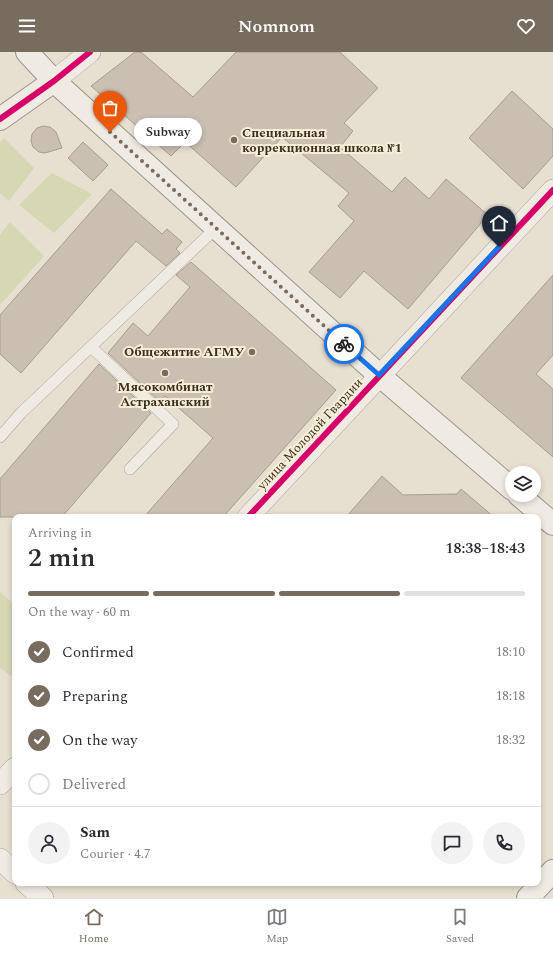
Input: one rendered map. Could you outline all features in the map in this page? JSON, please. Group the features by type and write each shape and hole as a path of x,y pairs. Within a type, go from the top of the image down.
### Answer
{"main road":[{"path":"27,52 54,81 379,375 505,483"},
{"path":"0,119 54,81"},
{"path":"527,502 553,524"},
{"path":"541,884 553,871"},
{"path":"528,898 539,886"}],"street":[{"path":"54,81 90,52"},
{"name":"улица Молодой Гвардии","path":"251,514 553,190"},
{"path":"0,784 12,771"},
{"path":"0,859 12,870"},
{"path":"29,886 43,898"}],"lane":[{"path":"0,437 21,414 216,228"},
{"path":"91,347 173,424 130,469"}],"green space":[{"path":"4,138 34,168 9,201 0,193 0,143"},
{"path":"52,173 92,194 54,233 19,205"},
{"path":"10,222 44,256 0,305 0,235"},
{"path":"0,592 12,602 12,676 0,668"}],"building":[{"path":"135,52 141,52 193,97 236,52 340,52 378,88 344,123 353,131 340,147 392,192 405,177 429,199 446,179 488,215 408,309 364,271 340,298 309,272 354,221 338,206 349,193 282,137 236,187 185,142 171,156 91,86"},
{"path":"512,91 553,129 553,156 523,189 469,138"},
{"path":"43,126 50,127 56,132 62,148 45,153 39,152 33,147 31,141 32,134 37,128"},
{"path":"83,142 108,165 93,181 68,158"},
{"path":"111,189 162,234 167,229 182,242 176,249 180,253 166,266 136,241 21,373 0,354 0,315"},
{"path":"191,262 336,390 226,514 147,514 213,438 165,396 160,402 108,353 133,323 148,336 190,287 176,275"},
{"path":"553,275 553,355 536,374 553,389 553,457 461,378"},
{"path":"99,364 151,413 65,514 12,514 12,517 0,517 0,479"},
{"path":"382,476 403,495 457,494 461,489 490,514 349,514"}],"cycle path":[{"path":"0,119 54,81 90,52"},
{"path":"251,514 553,190"}],"way so far":[{"path":"110,132 344,344"}],"place":[{"name":"Subway","path":"110,132"},
{"name":"Специальная коррекционная школа №1","path":"234,140"},
{"name":"Общежитие АГМУ","path":"252,352"},
{"name":"Мясокомбинат Астраханский","path":"165,373"}],"route":[{"path":"344,344 379,375 499,247"}]}
